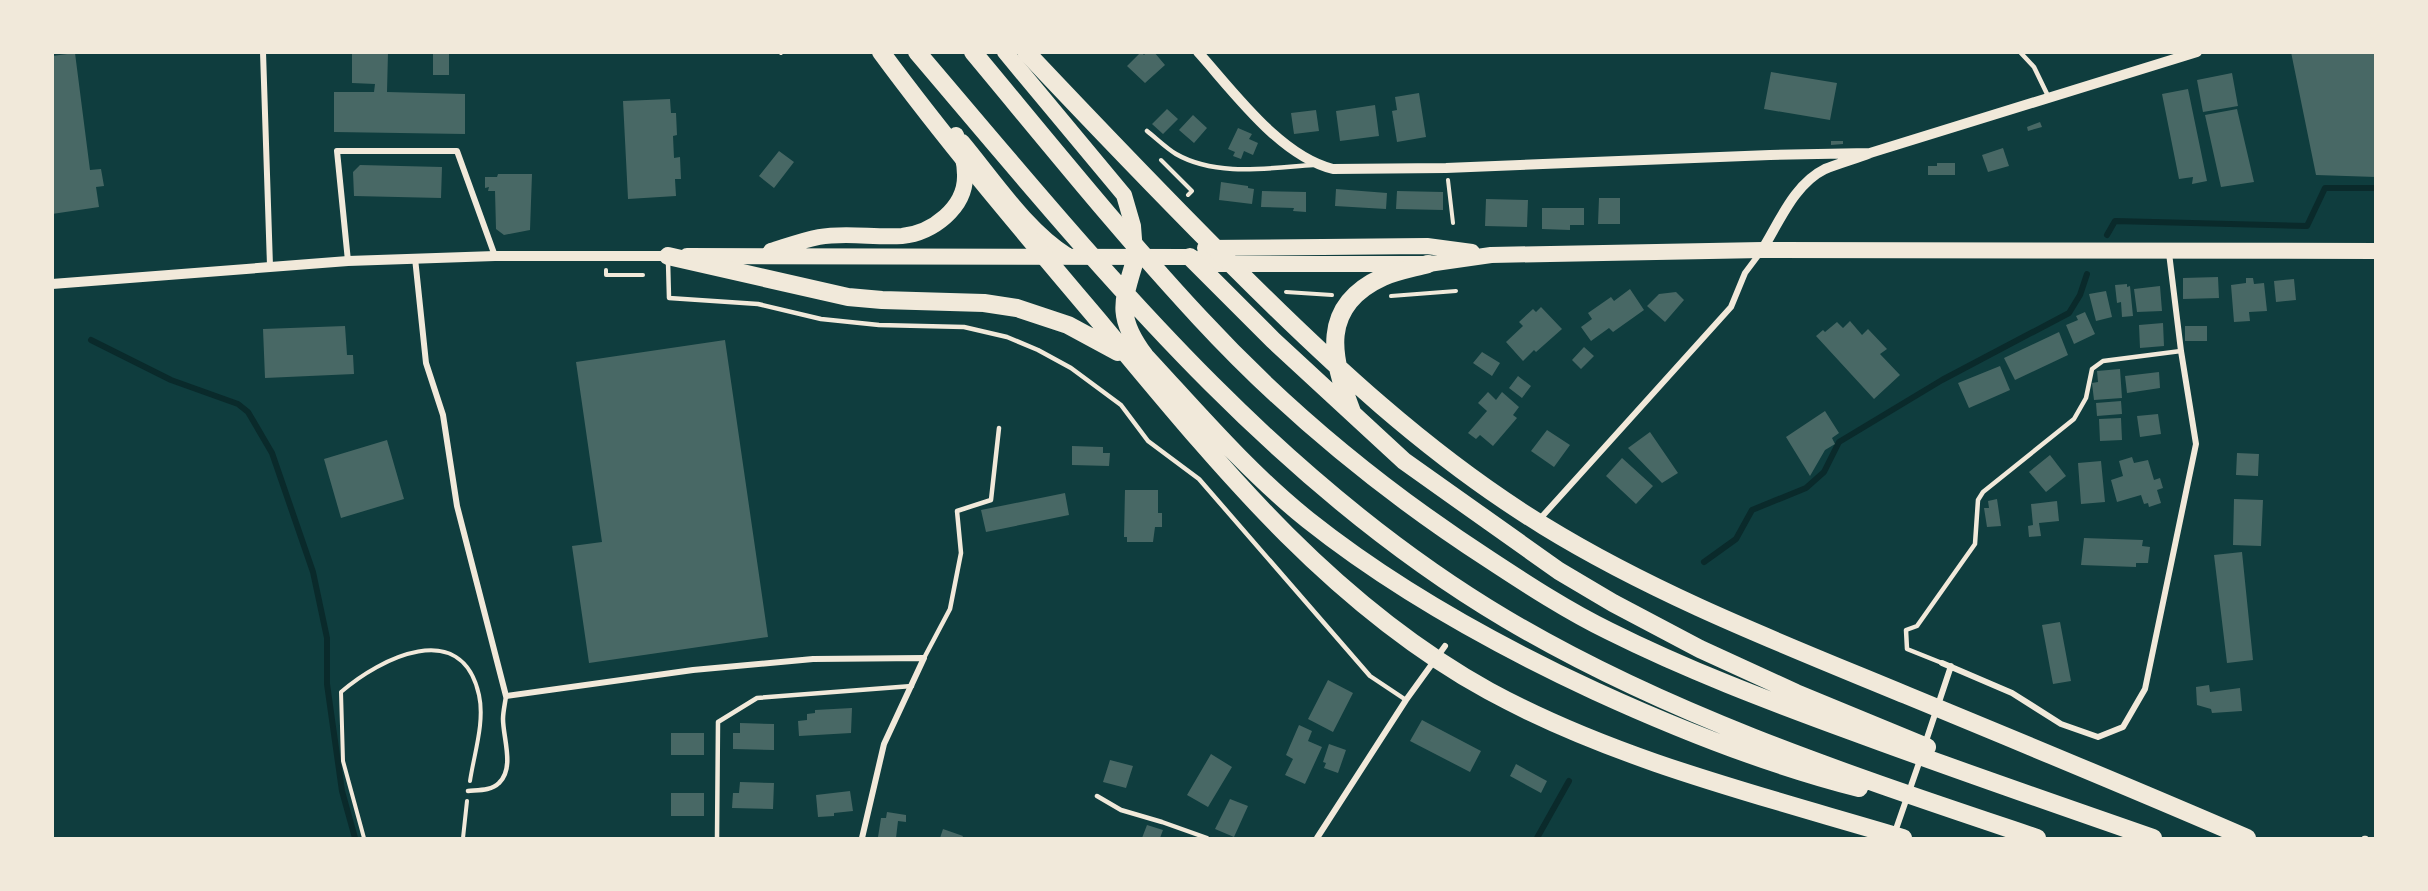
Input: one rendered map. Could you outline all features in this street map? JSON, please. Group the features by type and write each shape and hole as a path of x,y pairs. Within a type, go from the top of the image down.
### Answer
{"highway":[{"path":"881,52 980,180 1163,398 1282,531 1323,571 1396,631 1499,696 1564,728 1640,757 1903,838"},
{"path":"889,52 1033,228 1055,248 1069,256"},
{"path":"917,52 1037,194 1169,342 1267,438 1327,491 1442,578 1505,618 1573,656 1669,702 1774,746 2037,838"},
{"path":"973,52 1073,172 1201,319 1279,396 1365,471 1479,553 1529,586 1596,625 1681,665 1791,709 2153,838"},
{"path":"1005,52 1124,195 1130,207 1136,256 1123,304 1125,323 1132,339 1198,413 1307,519 1390,580 1490,640 1651,717 1757,758 1843,784 1965,814"},
{"path":"1026,52 1290,323 1410,430 1503,499 1545,526 1674,596 1801,652 2101,775 2247,838"},
{"path":"753,256 820,236 903,236 924,231 936,224 951,211 960,199 966,178 964,156 956,135"},
{"path":"1190,257 1206,247 1427,246 1491,255"},
{"path":"1353,416 1340,381 1334,348 1338,323 1349,302 1364,287 1385,276 1428,264 1491,255 1762,250 2169,253 2376,251"},
{"path":"668,256 848,297 984,303 1017,308 1068,325 1103,343 1147,372 1198,413"},
{"path":"668,256 1136,256 1190,257 1210,264 1428,264"},
{"path":"1190,257 1273,340 1404,461 1559,571 1613,603 1700,649 2064,807"}],"street":[{"path":"262,52 270,266"},
{"path":"1198,52 1291,150 1317,165 1341,169 1446,168 1870,153"},
{"path":"1533,527 1731,307 1745,273 1762,250 1793,198 1805,184 1823,170 1870,153 2197,52"},
{"path":"348,261 337,151 457,151 495,256"},
{"path":"1942,663 2012,693 2061,724 2098,736 2123,727 2145,689 2196,444 2181,351 2169,253"},
{"path":"52,284 348,261 495,256 668,256"},
{"path":"415,258 426,363 443,415 457,506 506,696 693,670 813,659 924,658 884,744 862,838"},
{"path":"1317,838 1406,700 1445,646"},
{"path":"1893,838 1951,666"}],"lane":[{"path":"2020,52 2034,67 2049,98"},
{"path":"1147,131 1176,153 1204,166 1253,169 1317,165"},
{"path":"668,256 669,298 758,304 821,319 879,325 964,327 1007,337 1038,350 1071,368 1121,405 1148,441 1199,479 1370,676 1406,700"},
{"path":"1942,663 1907,649 1906,630 1917,626 1975,544 1978,500 1983,492 2074,419 2086,398 2092,369 2103,361 2181,351"},
{"path":"924,658 950,609 961,553 957,511 991,500 999,428"},
{"path":"717,838 718,722 758,698 912,686"},
{"path":"468,791 490,789 500,783 505,772 507,762 503,719 506,696"},
{"path":"1097,796 1121,810 1207,838"}],"path":[{"path":"1446,168 1453,223"},
{"path":"606,274 643,275"},
{"path":"1385,296 1456,291"},
{"path":"1280,292 1339,295"},
{"path":"364,838 343,761 340,692 382,663 415,650 455,654 469,668 479,695 480,722 468,791 463,838"}],"building":[{"path":"352,52 388,52 387,92 465,94 465,134 334,132 334,92 374,92 375,84 352,83"},
{"path":"1141,52 1144,55 1147,52 1154,52 1165,65 1145,83 1127,66"},
{"path":"2291,52 2376,52 2376,177 2316,175"},
{"path":"75,53 90,170 101,169 104,186 96,187 99,207 52,214 52,56"},
{"path":"433,54 449,54 449,75 433,75"},
{"path":"1771,72 1837,83 1830,120 1764,109"},
{"path":"2232,73 2238,106 2203,112 2197,80"},
{"path":"2188,89 2207,181 2192,184 2193,177 2179,179 2162,94"},
{"path":"1419,93 1426,137 1397,142 1392,111 1397,110 1395,97"},
{"path":"670,99 671,113 676,113 677,135 673,136 674,158 680,157 681,179 675,179 676,196 628,199 623,101"},
{"path":"1375,105 1379,136 1340,141 1336,111"},
{"path":"1167,109 1178,119 1163,134 1152,124"},
{"path":"2237,109 2254,182 2221,187 2205,115"},
{"path":"1316,110 1319,131 1294,134 1291,113"},
{"path":"1193,115 1207,128 1194,143 1179,130"},
{"path":"2040,122 2042,127 2028,131 2027,127"},
{"path":"1238,128 1252,134 1249,139 1258,143 1253,155 1244,151 1241,159 1233,156 1235,152 1228,149"},
{"path":"1831,141 1843,141 1843,144 1831,145"},
{"path":"2003,148 2009,166 1988,172 1982,155"},
{"path":"779,151 794,162 774,188 759,176"},
{"path":"1937,163 1955,163 1955,175 1928,175 1928,166 1937,166"},
{"path":"360,165 442,167 441,198 354,196 353,172"},
{"path":"498,174 532,174 530,230 504,235 496,229 495,191 488,191 489,187 485,188 485,177 497,177"},
{"path":"1221,182 1254,189 1252,204 1219,200"},
{"path":"1336,189 1387,193 1386,209 1335,206"},
{"path":"1262,191 1306,192 1306,212 1293,211 1294,208 1261,207"},
{"path":"1397,191 1443,192 1443,210 1396,209"},
{"path":"1599,198 1620,198 1620,224 1598,224"},
{"path":"1486,199 1528,200 1527,227 1485,226"},
{"path":"1542,208 1584,208 1584,225 1570,225 1570,230 1542,229"},
{"path":"2218,277 2219,298 2183,299 2183,278"},
{"path":"2246,278 2253,278 2254,284 2264,283 2267,311 2249,312 2250,321 2234,322 2231,285 2246,283"},
{"path":"2294,279 2296,300 2276,302 2274,281"},
{"path":"2127,284 2127,287 2130,286 2133,316 2122,317 2121,302 2117,303 2115,285"},
{"path":"2160,286 2162,311 2137,312 2134,289"},
{"path":"1630,289 1644,310 1613,332 1609,328 1591,341 1581,327 1592,319 1588,313 1611,297 1614,301"},
{"path":"2106,291 2112,317 2096,321 2089,294"},
{"path":"1676,292 1684,300 1665,322 1647,306 1659,294"},
{"path":"1541,307 1562,329 1523,361 1506,342 1523,326 1519,322 1533,309 1536,312"},
{"path":"2085,312 2095,334 2074,344 2066,325 2078,320 2076,316"},
{"path":"1850,321 1862,335 1868,329 1887,349 1880,354 1900,375 1874,399 1816,336 1837,322 1843,328"},
{"path":"2163,323 2164,346 2140,348 2139,325"},
{"path":"345,326 347,355 353,355 354,374 265,378 263,329"},
{"path":"2185,326 2207,326 2207,341 2185,341"},
{"path":"2059,332 2068,355 2015,380 2004,358"},
{"path":"725,340 768,637 589,663 572,546 602,542 576,362"},
{"path":"1584,347 1594,356 1581,369 1572,360"},
{"path":"1482,352 1500,363 1492,376 1473,363"},
{"path":"2000,366 2010,390 1969,408 1958,383"},
{"path":"2120,369 2122,398 2094,400 2092,383 2098,382 2097,371"},
{"path":"2159,372 2160,388 2127,393 2125,376"},
{"path":"1518,376 1531,386 1522,398 1509,388"},
{"path":"1488,392 1496,400 1502,392 1519,407 1513,415 1517,418 1493,446 1480,435 1476,439 1468,433 1487,411 1478,403"},
{"path":"2121,401 2122,414 2097,416 2096,403"},
{"path":"1825,411 1839,433 1832,438 1835,444 1825,450 1810,476 1786,437"},
{"path":"2158,414 2161,434 2140,437 2137,416"},
{"path":"2121,418 2122,440 2100,441 2099,419"},
{"path":"1547,430 1570,445 1554,467 1531,451"},
{"path":"1650,432 1678,473 1662,483 1628,448"},
{"path":"387,440 404,499 341,518 324,459"},
{"path":"1072,446 1103,447 1103,453 1110,453 1109,466 1072,465"},
{"path":"2237,453 2259,454 2258,476 2236,475"},
{"path":"2050,455 2066,476 2046,492 2029,472"},
{"path":"2132,457 2134,463 2148,460 2154,480 2160,478 2163,488 2157,490 2161,503 2149,507 2148,503 2144,504 2141,495 2117,502 2111,480 2123,476 2119,461"},
{"path":"1622,458 1653,486 1636,504 1606,476"},
{"path":"2101,461 2105,502 2081,504 2078,463"},
{"path":"1125,490 1158,490 1158,513 1162,513 1162,527 1155,527 1153,542 1127,542 1127,537 1124,537"},
{"path":"1065,493 1069,515 986,532 981,510"},
{"path":"1997,499 2001,526 1987,527 1984,508 1989,508 1988,501"},
{"path":"2234,499 2263,500 2261,546 2233,545"},
{"path":"2057,501 2059,521 2039,523 2041,536 2029,537 2028,526 2033,525 2031,504"},
{"path":"2084,538 2143,540 2142,546 2150,547 2148,563 2136,563 2136,567 2081,565"},
{"path":"2242,552 2253,660 2227,663 2214,555"},
{"path":"2060,622 2071,681 2053,684 2042,625"},
{"path":"1328,680 1353,693 1333,732 1308,719"},
{"path":"2209,685 2210,692 2240,688 2242,711 2212,713 2211,709 2197,705 2196,687"},
{"path":"852,708 851,733 799,736 798,721 807,720 807,714 815,713 815,710"},
{"path":"1422,720 1481,751 1470,772 1410,741"},
{"path":"740,723 774,724 774,750 733,749 733,733 740,733"},
{"path":"1299,725 1312,731 1308,741 1322,747 1305,784 1285,775 1293,759 1286,755"},
{"path":"671,733 704,733 704,755 671,755"},
{"path":"1329,744 1346,750 1338,773 1324,768 1326,763 1323,762"},
{"path":"1211,754 1232,767 1208,807 1187,795"},
{"path":"1110,760 1133,766 1126,788 1103,782"},
{"path":"1516,764 1547,781 1541,793 1510,776"},
{"path":"740,782 774,783 773,809 732,808 733,793 739,793"},
{"path":"850,791 853,811 818,817 816,795"},
{"path":"671,793 704,793 704,816 671,816"},
{"path":"1230,799 1248,806 1234,837 1215,829"},
{"path":"887,812 906,815 906,822 898,821 896,838 878,837 881,818 886,818"},
{"path":"1147,825 1163,830 1160,838 1142,838"},
{"path":"943,829 963,836 962,838 940,838"}],"waterway":[{"path":"2107,235 2115,221 2307,226 2325,188 2376,188"},
{"path":"1704,562 1736,539 1752,510 1806,488 1824,472 1839,442 1942,380 2069,313 2080,295 2087,274"},
{"path":"91,340 171,380 238,404 248,412 272,453 313,572 327,638 327,684 342,791 355,838"},
{"path":"1537,838 1569,781"}]}
